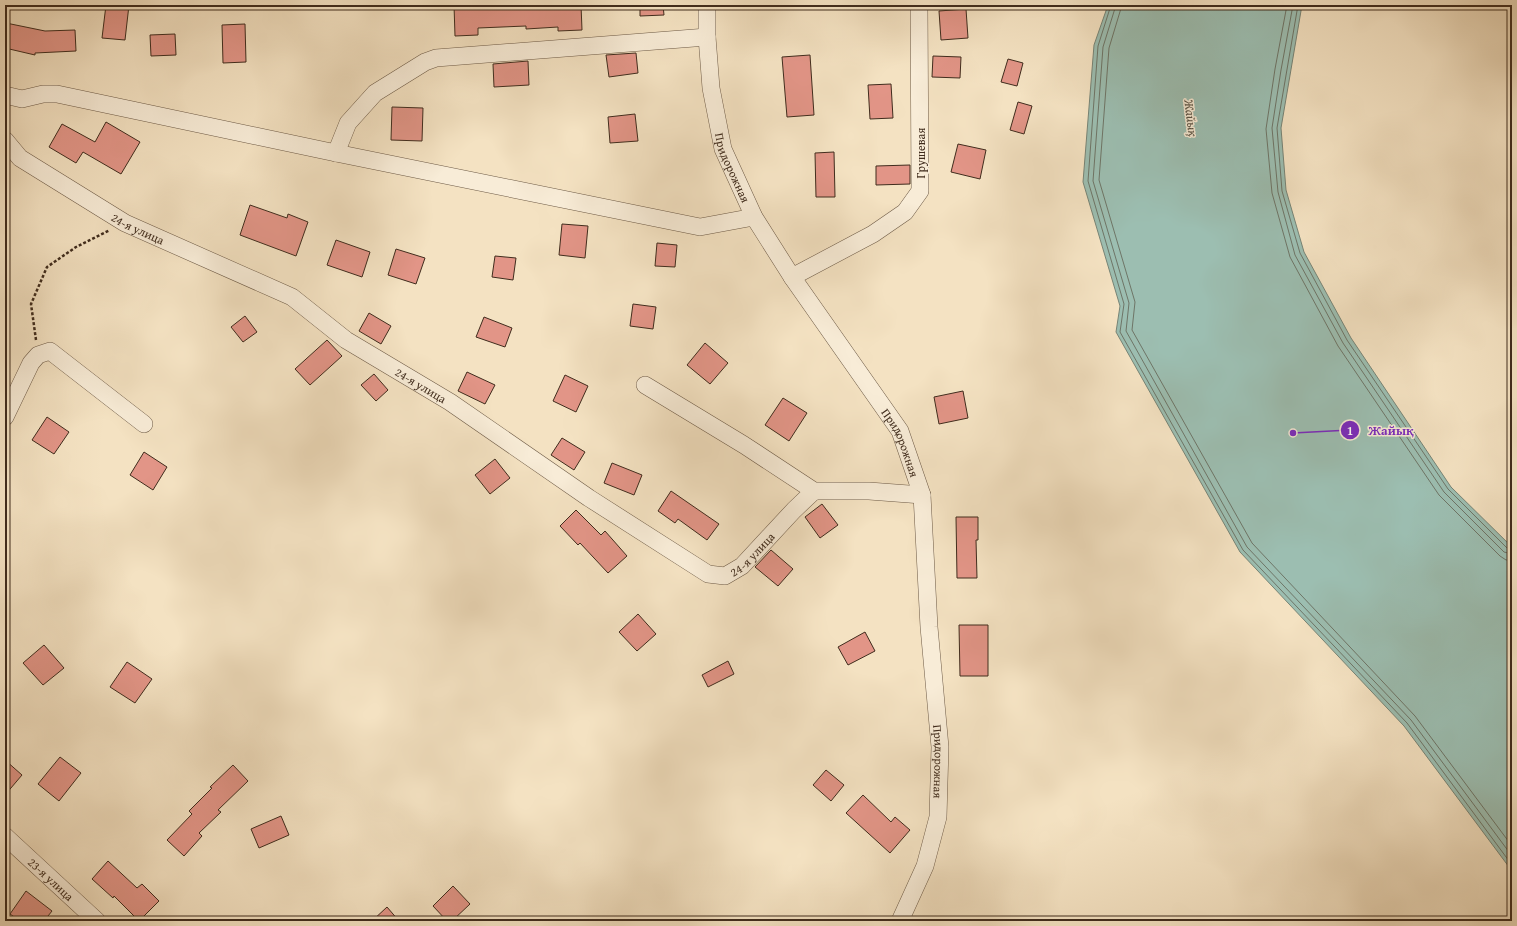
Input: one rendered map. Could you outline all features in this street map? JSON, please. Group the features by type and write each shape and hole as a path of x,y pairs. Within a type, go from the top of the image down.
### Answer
{"street":[{"name":"Придорожная","path":"707,5 707,37 711,88 723,149 754,217 792,277 900,431 922,495 929,627 940,747 938,817 926,866 900,921"},
{"name":"Грушевая","path":"792,277 873,234 906,212 920,191 919,5"},
{"path":"336,153 348,123 375,93 425,62 436,58 707,37"},
{"path":"5,95 22,99 43,94 57,94 336,153 700,227 754,217"},
{"name":"24-я улица","path":"5,140 20,158 125,223 292,297 346,340 450,402 589,498 708,574 725,576 742,566 794,510 814,491"},
{"path":"5,418 31,363 38,355 50,351 144,424"},
{"path":"645,385 744,445 814,491 869,491 922,495"},
{"name":"23-я улица","path":"5,836 94,920"}],"path":[{"path":"38,355 30,304 47,267 76,247 125,223"}],"water":[{"name":"Жайық","path":"1108,5 1302,5 1281,128 1286,190 1304,252 1351,338 1451,487 1512,547 1512,871 1404,726 1240,552 1116,332 1120,306 1083,182 1094,45"}],"building":[{"path":"106,5 129,5 125,40 102,38"},
{"path":"454,5 506,5 506,9 557,7 557,5 581,5 582,30 558,31 558,27 526,29 526,26 478,28 478,35 455,36"},
{"path":"640,5 663,5 664,15 640,16"},
{"path":"966,9 968,38 941,40 939,11"},
{"path":"6,23 45,31 75,30 76,51 35,53 35,55 5,48"},
{"path":"245,24 246,62 223,63 222,25"},
{"path":"175,34 176,55 151,56 150,35"},
{"path":"636,53 638,73 609,77 606,55"},
{"path":"810,55 814,115 787,117 782,57"},
{"path":"933,56 961,57 960,78 932,77"},
{"path":"1008,59 1023,63 1017,86 1001,82"},
{"path":"528,61 529,85 494,87 493,64"},
{"path":"891,84 893,118 870,119 868,85"},
{"path":"1018,102 1032,106 1024,134 1010,130"},
{"path":"392,107 423,108 422,141 391,140"},
{"path":"635,114 638,141 610,143 608,117"},
{"path":"106,122 140,142 121,174 83,152 76,163 49,147 62,124 95,142"},
{"path":"958,144 986,150 980,179 951,172"},
{"path":"834,152 835,197 816,197 815,153"},
{"path":"910,165 910,184 876,185 876,166"},
{"path":"250,205 287,218 288,214 308,222 296,256 240,235"},
{"path":"562,224 588,226 585,258 559,255"},
{"path":"336,240 370,252 362,277 327,265"},
{"path":"657,243 677,245 675,267 655,266"},
{"path":"396,249 425,258 416,284 388,275"},
{"path":"495,256 516,258 513,280 492,277"},
{"path":"633,304 656,307 653,329 630,326"},
{"path":"369,313 391,326 381,344 359,331"},
{"path":"245,316 257,332 243,342 231,327"},
{"path":"484,317 512,328 505,347 476,337"},
{"path":"327,340 342,356 310,385 295,369"},
{"path":"705,343 728,363 710,384 687,365"},
{"path":"467,372 495,385 485,404 458,391"},
{"path":"374,374 388,390 376,401 361,385"},
{"path":"565,375 588,386 576,412 553,401"},
{"path":"963,391 968,418 939,424 934,397"},
{"path":"783,398 807,413 789,441 765,425"},
{"path":"47,417 69,432 54,454 32,440"},
{"path":"562,438 585,452 574,470 551,455"},
{"path":"144,452 167,467 153,490 130,475"},
{"path":"495,459 510,478 490,494 475,475"},
{"path":"612,463 642,475 634,495 604,483"},
{"path":"671,491 719,524 707,540 678,519 675,523 658,511"},
{"path":"822,504 838,525 820,538 805,517"},
{"path":"576,510 601,535 605,531 627,556 608,573 580,543 578,545 560,526"},
{"path":"956,517 978,517 978,540 976,540 977,578 957,578"},
{"path":"771,550 793,569 778,586 755,567"},
{"path":"638,614 656,634 637,651 619,632"},
{"path":"959,625 988,625 988,676 960,676"},
{"path":"865,632 875,651 848,665 838,647"},
{"path":"44,645 64,668 43,685 23,663"},
{"path":"728,661 734,674 708,687 702,675"},
{"path":"127,662 152,679 135,703 110,687"},
{"path":"60,757 81,773 59,801 38,784"},
{"path":"5,760 22,775 5,795"},
{"path":"233,765 248,781 218,810 221,812 199,833 202,836 184,856 167,840 192,814 189,811 212,788 210,787"},
{"path":"826,770 844,785 831,801 813,785"},
{"path":"863,795 891,822 895,817 910,830 890,853 846,813"},
{"path":"281,816 289,835 259,848 251,829"},
{"path":"108,861 137,888 142,884 159,901 139,921 114,896 113,898 92,879"},
{"path":"453,886 470,904 452,921 447,921 433,906"},
{"path":"26,891 52,911 44,921 20,921 10,914"},
{"path":"387,907 399,921 372,921"}],"place":[{"name":"Жайық","path":"1293,433"}]}
